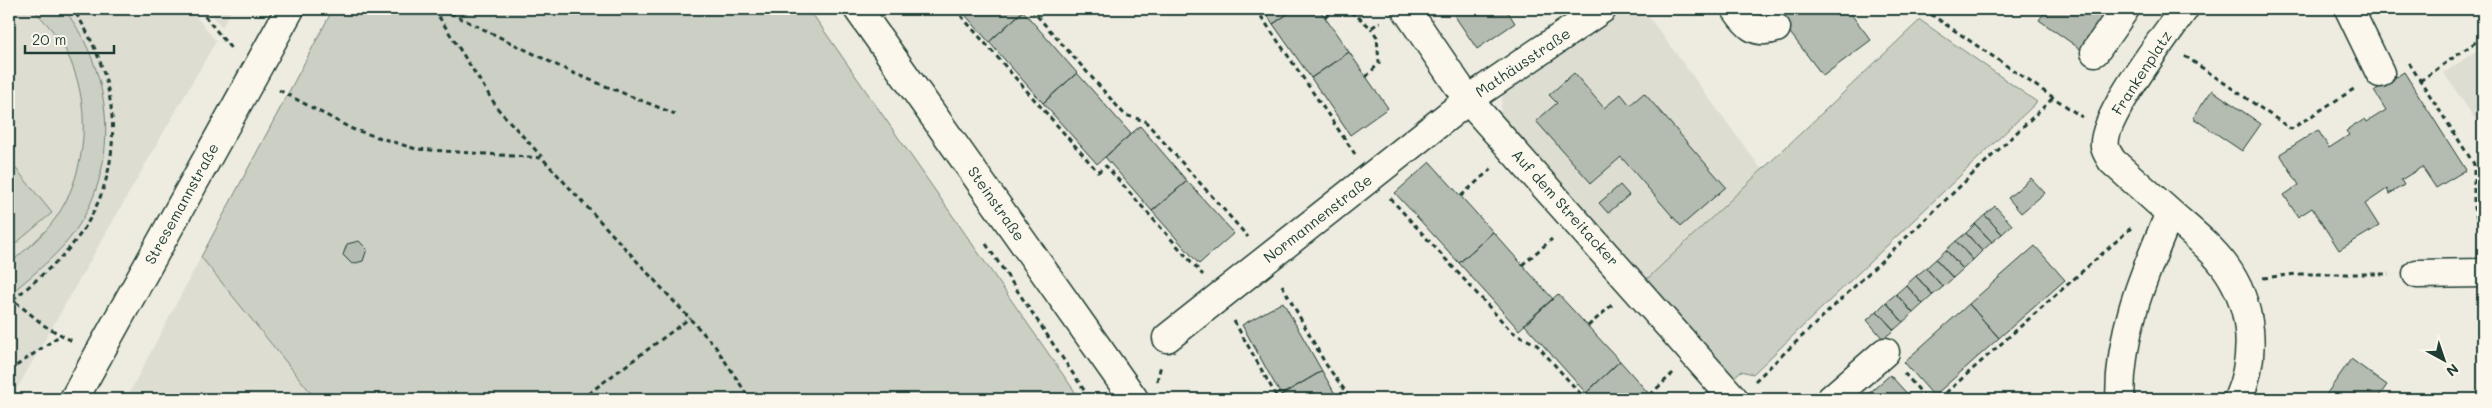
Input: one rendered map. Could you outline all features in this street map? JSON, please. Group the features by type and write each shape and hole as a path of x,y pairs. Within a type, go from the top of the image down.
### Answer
{"street":[{"name":"Stresemannstraße","path":"74,399 290,9"},
{"name":"Steinstraße","path":"858,9 1134,399"},
{"name":"Mathäusstraße","path":"1468,100 1602,9"},
{"path":"1736,9 1748,25 1757,31 1776,28"},
{"path":"2095,52 2125,9"},
{"name":"Frankenplatz","path":"2182,9 2117,107 2106,133 2105,148 2112,161 2207,246 2224,266 2236,285 2248,317 2251,339 2249,365 2238,399"},
{"path":"2349,9 2380,73"},
{"name":"Auf dem Streitacker","path":"1395,14 1468,100 1574,219 1742,392"},
{"name":"Normannenstraße","path":"1167,338 1468,100"},
{"path":"2120,399 2120,377 2129,316 2165,208"},
{"path":"2417,274 2483,273"},
{"path":"1831,399 1885,352"}],"path":[{"path":"9,304 66,252 81,234 102,192 108,171 113,143 111,99 97,50 72,9"},
{"path":"199,9 253,76 352,129 416,149 542,158"},
{"path":"434,9 498,108 715,346 750,399"},
{"path":"442,9 573,73 675,114"},
{"path":"955,9 961,12 1098,172 1106,166 1127,186 1174,238 1220,296 1278,399"},
{"path":"1031,9 1125,114 1145,121 1268,258 1325,363 1352,399"},
{"path":"1256,9 1371,177 1511,331 1537,345 1585,399"},
{"path":"1923,9 2106,133"},
{"path":"1325,17 1334,11 1349,11 1371,28 1377,37 1379,63 1366,77"},
{"path":"1371,28 1395,14"},
{"path":"2420,81 2483,37"},
{"path":"2162,40 2291,129 2405,57 2474,164 2474,208 2483,239"},
{"path":"1742,392 2054,97"},
{"path":"1461,196 1513,150"},
{"path":"1939,399 2165,208"},
{"path":"1522,265 1574,219"},
{"path":"2236,285 2251,279 2297,274 2417,274"},
{"path":"14,300 45,326 98,356"},
{"path":"581,399 690,318"},
{"path":"9,371 62,334"},
{"path":"1885,352 1927,399"},
{"path":"1257,362 1262,360"}],"shaded area":[{"path":"9,9 190,9 216,41 11,399 9,399"},
{"path":"33,9 64,9 81,35 94,63 102,93 106,123 104,153 98,183 87,211 70,238 48,261 9,295 9,264 45,231 55,219 66,200 75,180 83,136 80,92 74,71 66,51 59,40"},
{"path":"207,9 232,9 222,27"},
{"path":"333,9 809,9 1080,399 316,399 201,257"},
{"path":"1618,9 1643,9 1762,170 1647,279 1500,115 1504,85"},
{"path":"1920,20 2037,102 1753,374 1741,371 1734,377 1647,279"},
{"path":"2483,46 2483,131 2444,73"},
{"path":"9,160 52,213 9,249"},
{"path":"201,257 316,399 126,399"}],"building":[{"path":"960,9 1021,9 1023,11 989,42"},
{"path":"1263,9 1295,9 1273,24"},
{"path":"1295,9 1319,9 1349,52 1311,78 1273,24"},
{"path":"1450,9 1506,9 1515,23 1477,49"},
{"path":"1772,9 1847,9 1871,40 1823,76"},
{"path":"2047,9 2112,9 2083,51 2039,20"},
{"path":"1023,11 1077,73 1043,103 989,42"},
{"path":"1349,52 1388,108 1350,135 1311,78"},
{"path":"2404,72 2466,170 2436,188 2422,167 2401,180 2404,185 2389,194 2387,189 2365,204 2379,226 2339,250 2312,208 2298,217 2284,195 2299,185 2280,154 2318,130 2329,148 2349,135 2346,131 2365,119 2367,122 2386,110 2374,91"},
{"path":"1077,73 1131,134 1097,164 1043,103"},
{"path":"1574,73 1604,108 1621,94 1630,105 1644,93 1726,187 1681,226 1621,157 1591,183 1536,121 1557,103 1549,95"},
{"path":"2212,90 2261,124 2242,151 2193,118"},
{"path":"1140,126 1187,181 1152,211 1105,157"},
{"path":"1430,162 1493,232 1459,263 1395,193"},
{"path":"2031,178 2045,193 2021,213 2008,198"},
{"path":"1187,181 1234,233 1199,264 1152,211"},
{"path":"1620,185 1629,195 1608,213 1599,203"},
{"path":"1995,206 2012,225 2002,234 1985,215"},
{"path":"1985,215 2002,234 1992,242 1975,224"},
{"path":"1975,224 1992,242 1982,251 1966,233"},
{"path":"1493,232 1553,299 1519,330 1459,263"},
{"path":"1966,233 1982,251 1973,260 1956,241"},
{"path":"359,241 367,249 363,261 352,264 343,255 347,244"},
{"path":"1956,241 1973,260 1963,269 1946,250"},
{"path":"2035,246 2065,280 1999,338 1969,304"},
{"path":"1946,250 1963,269 1953,278 1936,259"},
{"path":"1936,259 1953,278 1943,287 1926,268"},
{"path":"1926,268 1943,287 1933,295 1916,276"},
{"path":"1916,276 1933,295 1923,304 1906,285"},
{"path":"1906,285 1923,304 1913,313 1896,294"},
{"path":"1558,294 1620,361 1586,393 1524,324"},
{"path":"1896,294 1913,313 1903,322 1886,302"},
{"path":"1283,302 1322,371 1281,395 1242,325"},
{"path":"1886,302 1903,322 1894,330 1877,311"},
{"path":"1969,304 1999,338 1934,396 1904,362"},
{"path":"1877,311 1894,330 1883,339 1867,320"},
{"path":"2351,359 2387,385 2377,399 2323,399"},
{"path":"1620,361 1654,399 1592,399 1586,393"},
{"path":"1322,371 1338,399 1284,399 1281,395"},
{"path":"1890,375 1912,399 1871,399 1867,395"}]}
